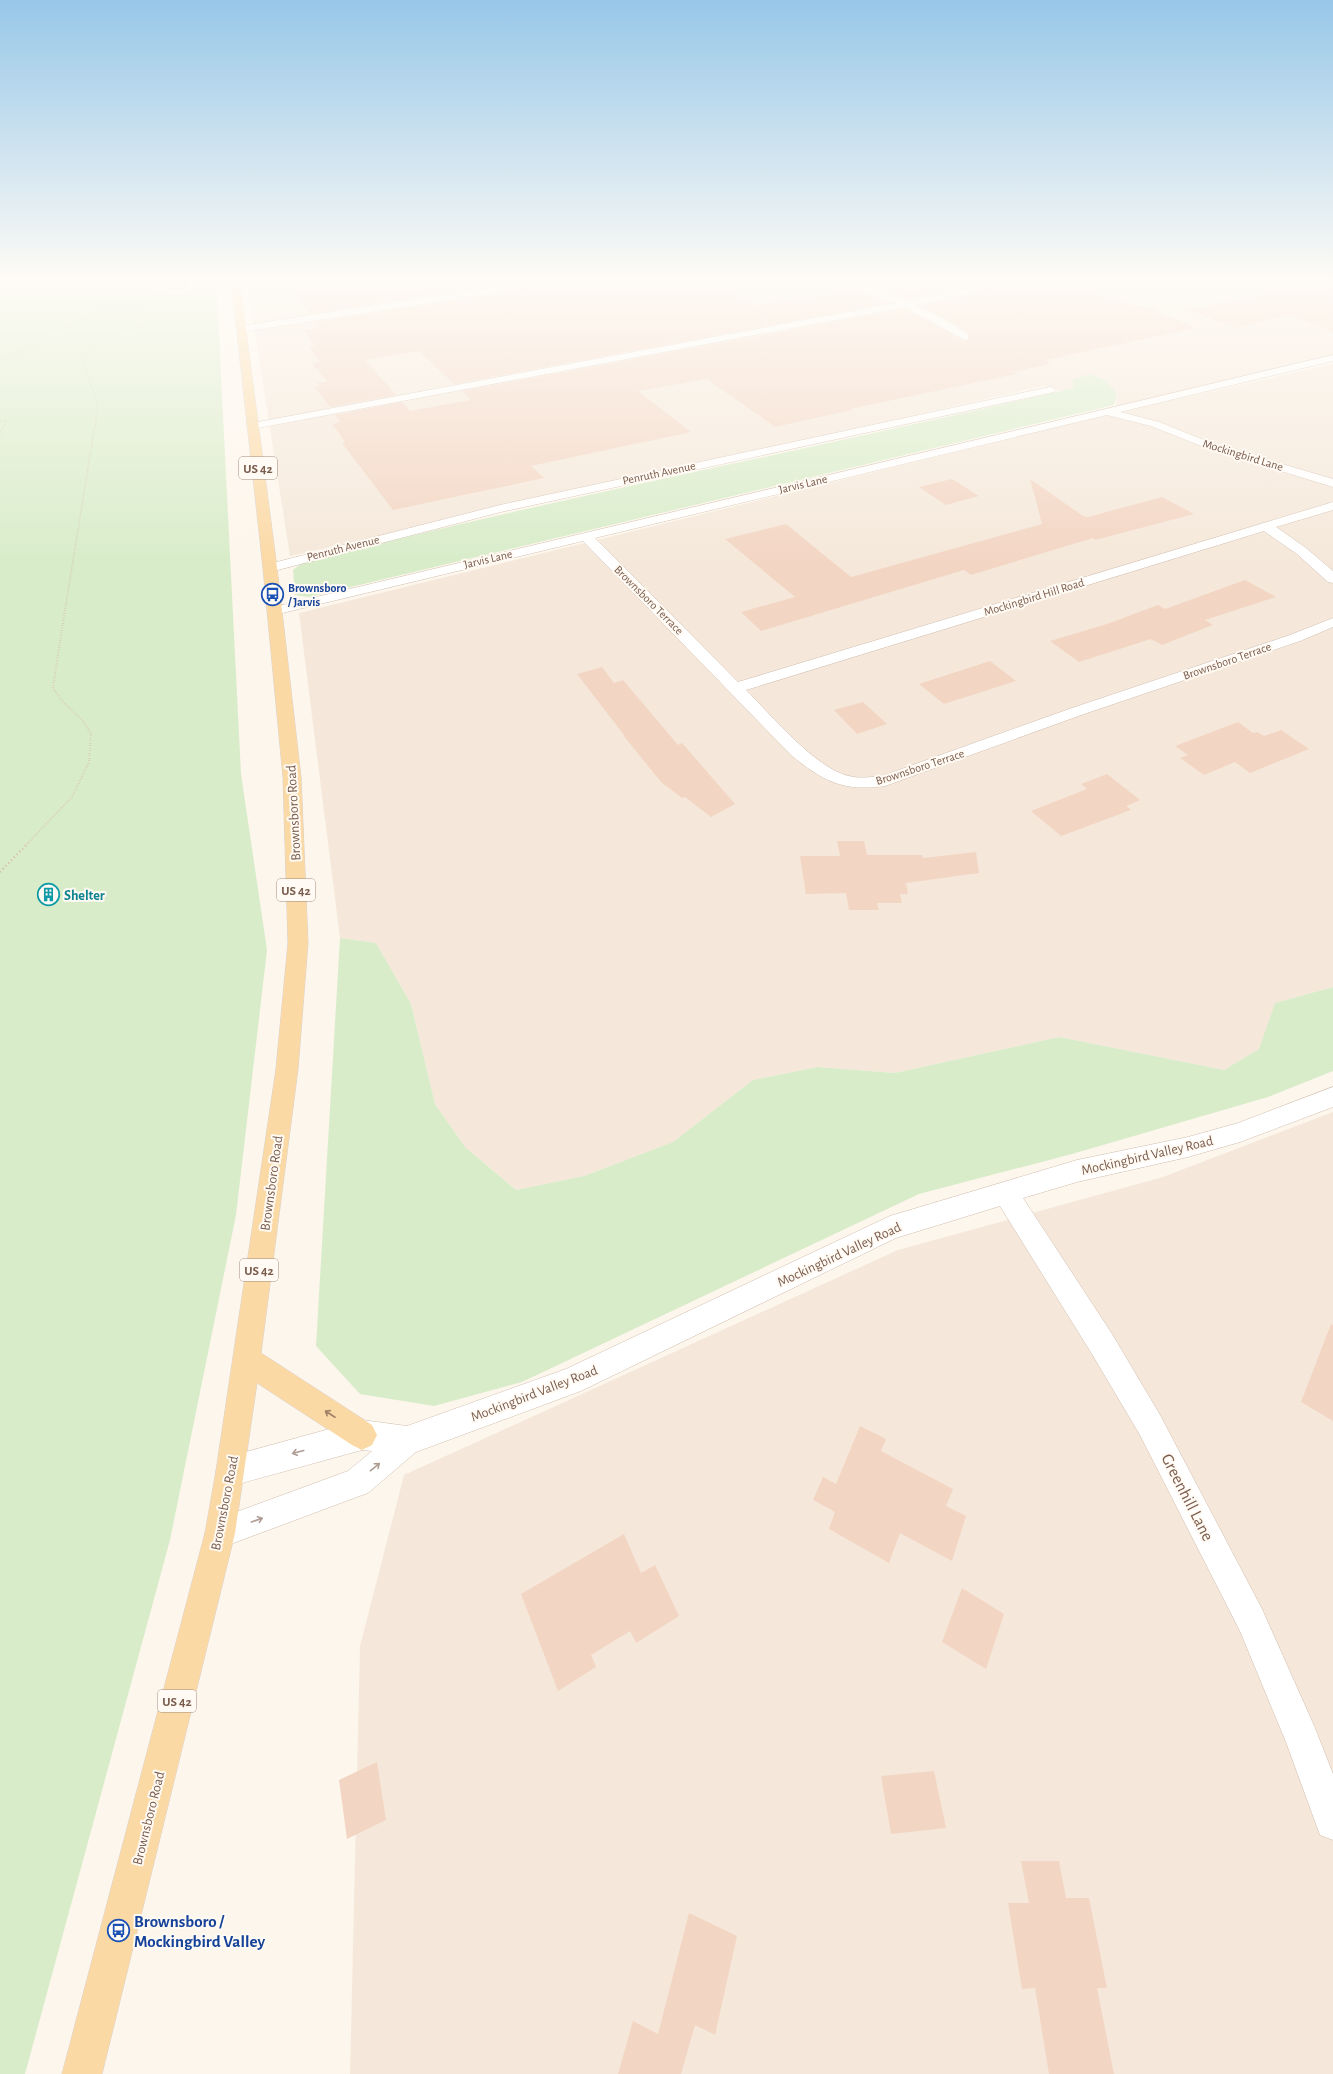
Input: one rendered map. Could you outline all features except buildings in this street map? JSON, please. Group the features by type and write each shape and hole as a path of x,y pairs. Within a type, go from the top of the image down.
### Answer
{"main road":[{"name":"Brownsboro Road","path":"82,2074 220,1532 231,1471 287,1070 298,943 292,777 270,568 246,373"},
{"path":"246,1360 362,1435"}],"street":[{"path":"252,426 537,373"},
{"name":"Jarvis Lane","path":"274,611 1271,373"},
{"name":"Penruth Avenue","path":"270,568 500,509 608,484 1050,390"},
{"path":"1144,403 1146,412 1155,424"},
{"name":"Mockingbird Lane","path":"1107,411 1155,424 1210,446 1333,483"},
{"name":"Mockingbird Hill Road","path":"736,688 1333,506"},
{"path":"1266,527 1284,537 1331,574"},
{"name":"Brownsboro Terrace","path":"585,536 797,751 821,770 840,780 872,783 885,781 1078,711 1295,638 1333,622"},
{"name":"Mockingbird Valley Road","path":"220,1532 357,1482 407,1440 571,1381 890,1228 1077,1171 1188,1147 1240,1132 1333,1097"},
{"name":"Greenhill Lane","path":"1005,1192 1102,1344 1157,1439 1251,1620 1303,1740 1333,1822"},
{"name":"Mockingbird Valley Road","path":"231,1471 362,1435 407,1440"}],"path":[{"path":"0,872 72,797 89,762 91,733 82,720 63,702 53,688 98,405 87,373"},
{"path":"0,421 7,420 0,434"}],"shaded area":[{"path":"261,373 1256,373 1116,407 1117,395 1073,388 1061,391 1044,386 290,556"},
{"path":"1294,373 1333,373 1333,987 1275,1003 1260,1049 1224,1070 1059,1037 895,1073 817,1067 753,1080 673,1142 584,1176 516,1190 465,1147 435,1104 411,1004 376,943 340,938 299,613 1132,409"},
{"path":"1333,1112 1333,2074 350,2074 360,1646 404,1475 898,1250 1163,1177"}],"green space":[{"path":"0,373 221,373 241,774 267,950 236,1215 170,1540 25,2074 0,2074"},
{"path":"1090,374 1107,381 1117,395 1114,405 309,597 295,595 293,570 302,563 494,516 880,432 1073,388 1073,379"},
{"path":"340,938 376,943 411,1004 435,1104 465,1147 516,1190 584,1176 673,1142 753,1080 817,1067 895,1073 1059,1037 1224,1070 1259,1049 1275,1003 1333,987 1333,1071 1268,1097 1072,1154 919,1194 522,1382 434,1406 360,1394 316,1346"}],"place":[{"name":"Brownsboro / Jarvis","path":"272,595"},
{"name":"Shelter","path":"48,895"},
{"name":"Brownsboro / Mockingbird Valley","path":"119,1931"}]}
